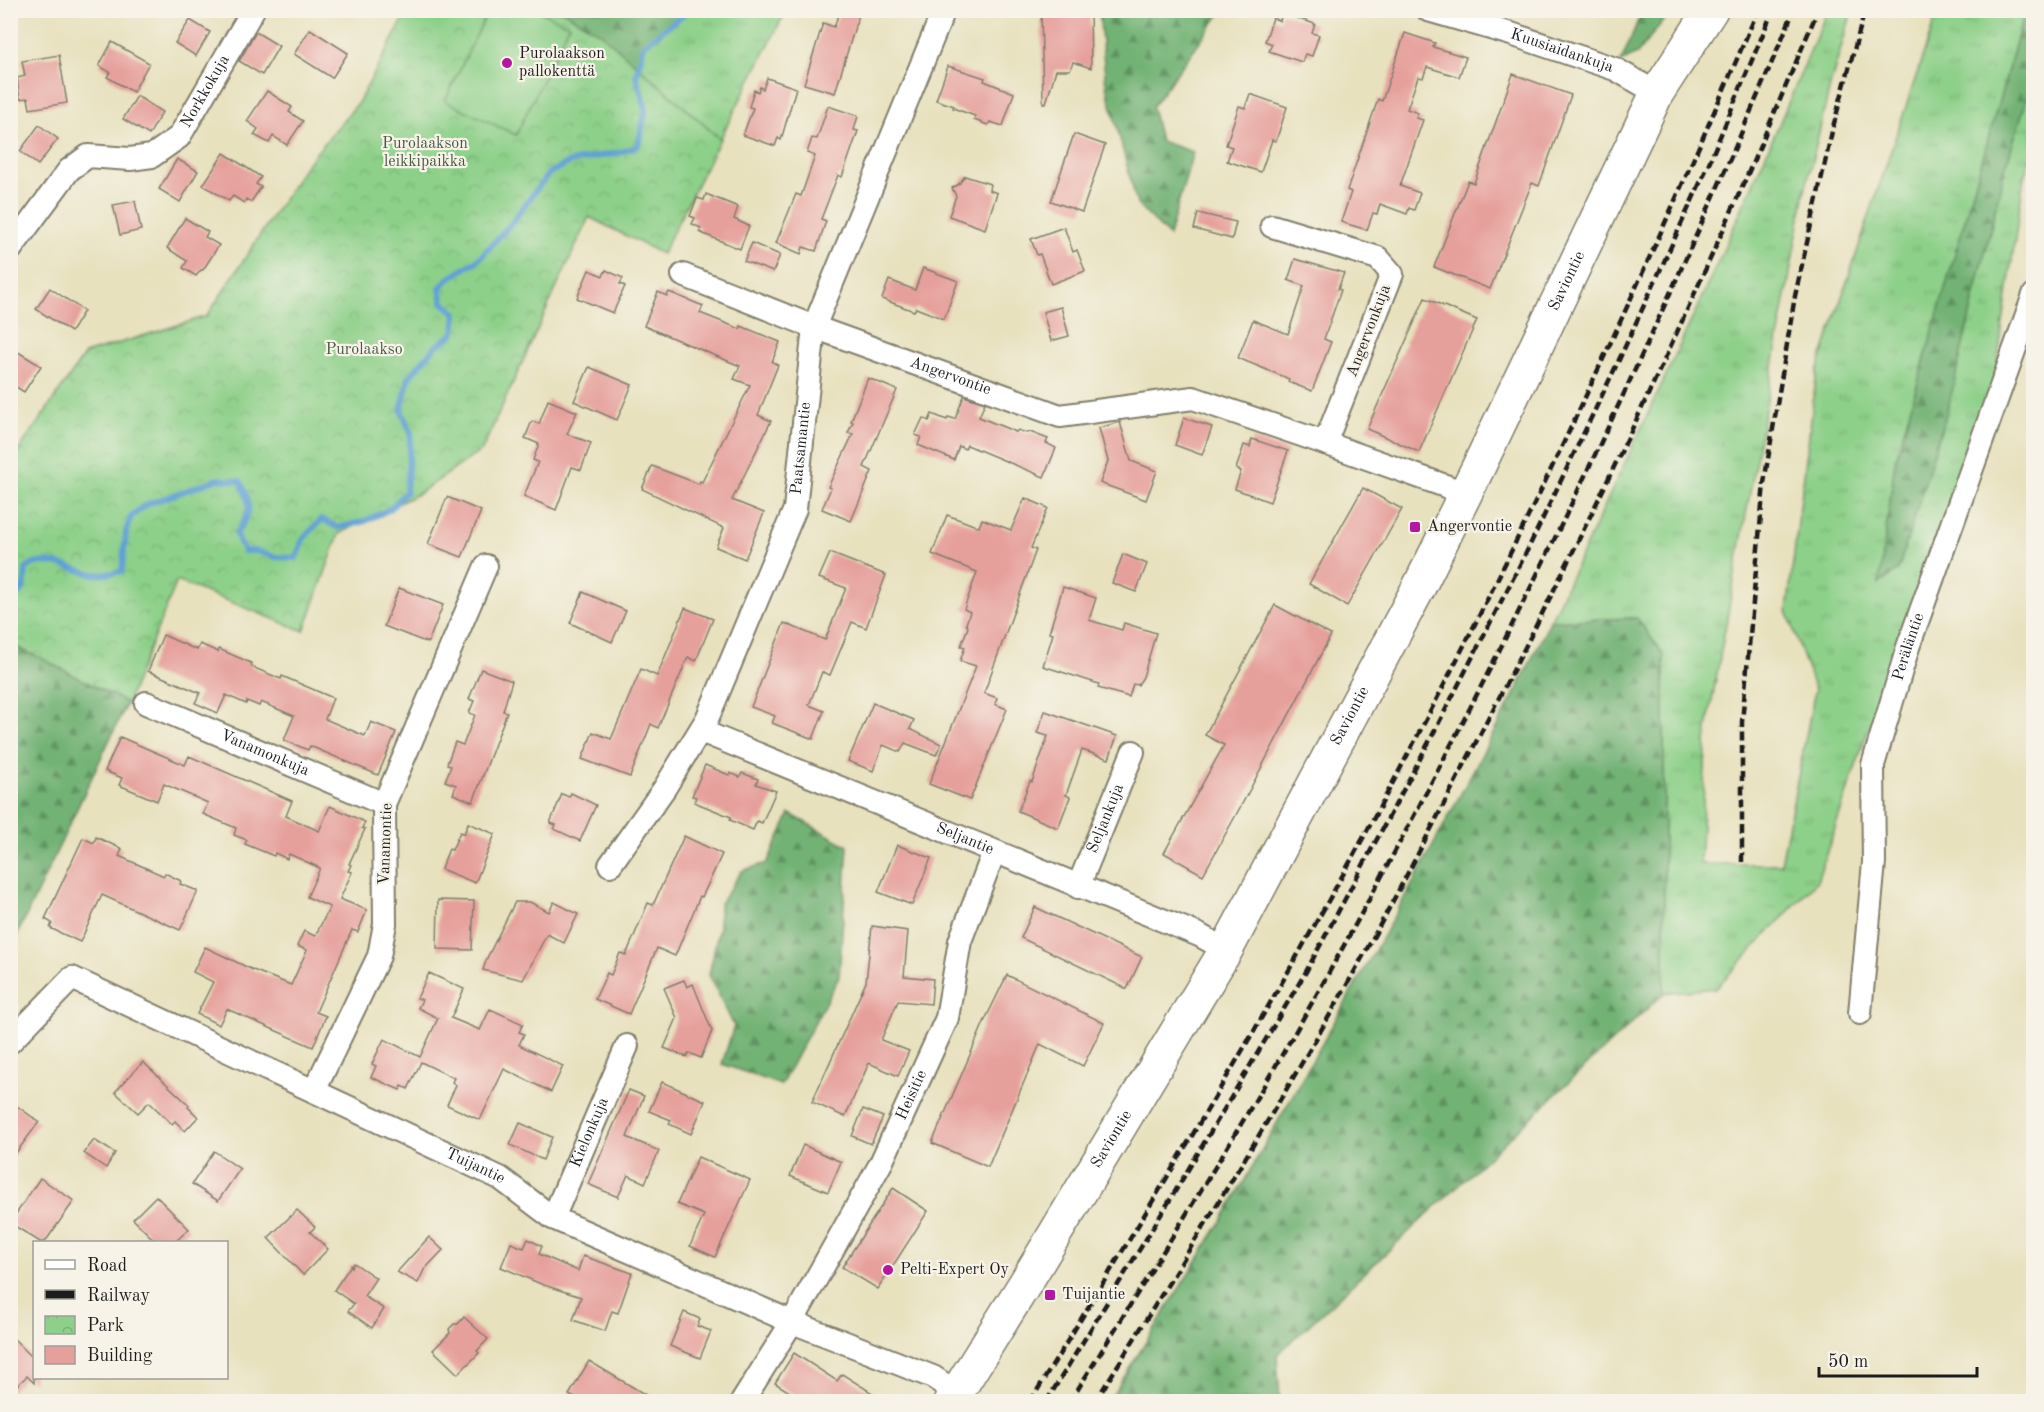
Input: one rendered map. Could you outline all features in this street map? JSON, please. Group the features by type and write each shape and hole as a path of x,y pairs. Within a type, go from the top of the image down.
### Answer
{"main road":[{"name":"Saviontie","path":"954,1397 1033,1272 1226,950 1419,587 1657,93 1712,10"}],"street":[{"name":"Norkkokuja","path":"10,250 69,170 88,156 130,159 152,156 179,136 253,10"},
{"name":"Paatsamantie","path":"610,865 664,789 701,731 795,509 814,327 944,10"},
{"name":"Kuusiaidankuja","path":"1428,10 1511,34 1615,69 1657,93"},
{"name":"Angervonkuja","path":"1272,226 1378,258 1392,274 1326,443"},
{"name":"Angervontie","path":"683,275 814,327 1060,417 1193,398 1326,443 1465,494"},
{"name":"Peräläntie","path":"1860,1013 1874,862 1873,765 1908,647 2034,296"},
{"name":"Vanamontie","path":"314,1091 379,956 385,924 384,804 486,566"},
{"name":"Vanamonkuja","path":"146,703 384,804"},
{"name":"Seljantie","path":"701,731 1199,935 1226,950"},
{"name":"Seljankuja","path":"1078,887 1133,752"},
{"name":"Heisitie","path":"742,1401 792,1322 881,1162 947,1018 960,941 994,852"},
{"name":"Tuijantie","path":"10,1042 72,978 500,1178 553,1218 792,1322 933,1377 954,1397"},
{"name":"Kielonkuja","path":"553,1218 627,1046"}],"green space":[{"name":"Purolaakso","path":"408,11 562,11 601,34 720,139 662,254 589,217 482,450 421,492 339,534 304,631 177,581 127,703 11,645 10,463 85,354 207,316 306,165 358,103"},
{"name":"Purolaakson pallokenttä","path":"488,11 539,11 569,25 516,135 445,101"},
{"path":"562,11 689,11 644,45 638,67 601,34"},
{"path":"689,11 786,11 720,139 638,67 644,45"},
{"path":"1099,11 1222,11 1152,107 1160,141 1193,152 1169,236 1137,204 1106,85"},
{"path":"1642,11 1671,11 1637,54 1621,62"},
{"path":"1827,11 1852,11 1831,82 1805,191 1707,728 1700,864 1781,864 1815,690 1787,611 1817,371 1938,11 2033,11 2033,149 2024,177 1994,385 1885,680 1817,881 1716,988 1664,993 1664,656 1637,618 1550,621 1727,241"},
{"path":"2025,11 2033,11 2033,79 2004,172 1949,404 1898,570 1879,584 1895,462"},
{"path":"1637,618 1664,656 1664,993 1277,1355 1280,1401 1109,1401 1221,1222 1414,881 1518,687 1550,621"},
{"path":"11,645 127,703 11,948"},
{"path":"790,814 848,846 839,977 781,1085 722,1064 734,1026 709,975 719,927 719,905 742,871 767,863"}],"building":[{"path":"840,10 860,10 835,93 804,84 823,23 834,27"},
{"path":"1041,10 1090,10 1091,68 1073,62 1070,70 1056,70 1046,103 1043,103"},
{"path":"1282,13 1315,24 1312,33 1319,35 1312,56 1305,54 1302,62 1269,51 1272,44 1265,41 1273,18 1280,21"},
{"path":"190,20 210,32 196,56 175,43"},
{"path":"310,29 348,53 332,78 294,54"},
{"path":"256,32 279,46 262,75 239,61"},
{"path":"1405,33 1435,43 1433,47 1466,57 1459,77 1427,67 1423,78 1418,77 1407,109 1418,113 1416,118 1423,120 1400,186 1420,193 1414,210 1409,208 1407,214 1380,204 1377,214 1373,213 1367,230 1341,222 1351,192 1347,190 1378,99 1382,101"},
{"path":"112,42 149,63 133,92 107,77 110,72 99,66"},
{"path":"59,55 67,103 30,109 28,98 20,99 17,78 25,76 22,61"},
{"path":"948,66 985,78 984,81 1014,93 1003,126 990,122 988,125 974,120 975,116 936,100"},
{"path":"1513,74 1571,95 1539,186 1532,183 1490,289 1434,267 1468,181 1474,183"},
{"path":"767,78 796,88 781,140 778,138 775,146 743,135 753,108 749,107 754,90 758,92 760,87 763,89"},
{"path":"267,91 292,107 289,112 303,121 287,145 273,136 269,143 254,135 258,129 247,121"},
{"path":"1250,94 1287,107 1276,141 1272,140 1261,172 1227,161 1232,147 1226,145 1239,106 1245,108"},
{"path":"137,96 162,112 149,135 123,119"},
{"path":"828,106 858,116 854,130 858,131 842,177 838,175 821,219 826,221 816,251 803,247 801,254 776,243 796,194 801,196 815,156 807,153 812,138 817,139"},
{"path":"39,125 58,139 38,165 20,151"},
{"path":"1074,134 1105,145 1082,212 1051,201"},
{"path":"224,153 261,177 256,184 261,187 251,202 246,199 244,203 233,196 229,201 203,185"},
{"path":"177,159 198,171 180,202 159,189"},
{"path":"965,176 990,184 989,190 997,193 985,229 949,216 956,196 952,188 959,184"},
{"path":"706,194 738,207 734,219 749,226 740,249 699,232 701,228 692,224 695,218 690,216 697,198 704,200"},
{"path":"135,201 141,230 120,235 113,205"},
{"path":"1198,213 1236,222 1232,239 1194,229"},
{"path":"185,218 208,232 205,237 219,245 203,270 196,276 183,268 187,261 167,248"},
{"path":"1064,227 1073,252 1077,250 1085,271 1051,284 1040,254 1037,255 1031,239"},
{"path":"752,243 780,255 773,272 744,261"},
{"path":"1295,259 1344,273 1338,289 1341,290 1324,339 1331,342 1312,391 1238,358 1253,320 1288,334 1304,286 1288,280"},
{"path":"923,268 958,281 944,319 916,308 914,311 882,299 889,280 915,290"},
{"path":"589,270 603,276 606,270 623,278 620,284 625,286 613,313 577,298"},
{"path":"50,288 84,311 71,332 36,309"},
{"path":"658,292 667,296 669,292 703,306 700,313 780,342 772,362 778,365 758,415 771,421 732,500 764,513 745,559 716,547 724,528 642,489 652,466 699,484 700,481 702,482 750,385 734,379 740,366 644,326"},
{"path":"1425,298 1477,320 1419,452 1367,429"},
{"path":"1061,307 1069,336 1051,341 1043,312"},
{"path":"10,347 41,366 24,392 10,383"},
{"path":"589,367 632,385 617,420 574,401"},
{"path":"868,378 897,390 864,467 872,471 851,521 822,509 831,488 828,487 853,434 848,433 853,422 851,421"},
{"path":"964,396 985,403 979,417 1016,432 1018,430 1030,432 1048,439 1046,443 1056,448 1044,477 967,445 965,449 959,446 954,460 918,445 921,437 915,435 923,418 929,421 932,414 947,420 948,417 955,419"},
{"path":"548,400 577,412 567,434 591,443 581,470 572,467 556,510 524,496 538,462 533,460 539,444 525,438 532,421 539,424"},
{"path":"1184,418 1212,427 1202,455 1175,445"},
{"path":"1120,422 1131,461 1157,471 1146,500 1100,483 1108,461 1099,428"},
{"path":"1252,439 1288,451 1270,502 1235,489 1241,471 1236,469 1244,445 1250,447"},
{"path":"1363,488 1402,509 1347,606 1309,584"},
{"path":"447,497 481,511 462,557 428,544"},
{"path":"1025,498 1048,508 1031,548 1036,550 984,693 997,698 995,704 1007,709 970,800 929,784 976,666 960,661 965,647 961,646 968,627 966,624 970,612 964,609 977,572 932,554 947,515 979,527 982,519 1011,530"},
{"path":"830,553 886,575 866,628 852,622 830,675 822,672 809,705 824,711 813,739 772,723 775,716 751,707 784,623 825,640 846,588 819,578"},
{"path":"1123,554 1147,564 1136,592 1112,583"},
{"path":"1063,587 1096,598 1089,620 1122,630 1124,623 1156,633 1143,677 1138,685 1133,684 1129,697 1098,688 1099,684 1043,666 1053,634 1049,633"},
{"path":"399,588 443,605 428,643 384,626"},
{"path":"583,592 626,611 612,642 570,623"},
{"path":"1275,605 1331,635 1203,875 1164,853 1224,745 1205,735"},
{"path":"685,608 713,619 696,661 688,657 658,728 651,724 630,777 582,759 593,732 611,739 641,669 657,676"},
{"path":"163,635 197,650 200,644 218,652 219,649 251,663 252,667 281,679 282,676 333,698 325,719 365,736 371,722 396,732 378,775 310,746 308,750 284,740 294,716 261,702 259,706 247,701 246,704 226,695 218,713 195,703 200,693 148,671"},
{"path":"481,669 512,681 503,711 507,712 473,802 453,794 456,785 445,781 451,766 447,764 455,742 463,745 475,715 469,713 474,701 469,699"},
{"path":"873,703 914,720 910,729 941,744 936,755 905,743 900,752 883,745 873,771 848,761"},
{"path":"1045,711 1117,736 1109,759 1082,750 1066,795 1070,797 1058,828 1018,811 1030,781 1032,782 1048,736 1037,733"},
{"path":"120,737 185,765 189,756 292,801 286,816 319,831 330,806 365,822 362,828 365,829 349,864 351,865 348,871 352,872 340,899 367,910 358,932 352,930 316,1012 326,1016 313,1047 227,1009 219,1025 197,1014 213,982 193,972 205,947 291,985 307,950 297,946 304,931 315,936 330,907 307,897 320,868 289,854 287,859 245,844 247,840 234,835 236,828 203,814 208,803 164,784 157,801 119,785 122,778 105,771"},
{"path":"705,765 729,775 730,773 740,777 742,773 758,779 756,784 776,791 762,823 757,821 753,830 730,820 731,817 694,802 696,797 692,796"},
{"path":"571,793 596,805 580,841 554,829 556,825 550,823 562,794 569,797"},
{"path":"468,823 495,834 475,883 441,869 449,849 452,850 460,832 464,834"},
{"path":"684,836 722,854 702,897 700,896 675,956 657,948 629,1014 595,999 607,973 611,975 620,953 626,955 648,903 653,905"},
{"path":"96,837 122,849 119,856 164,876 165,873 181,881 180,884 198,891 180,930 102,895 80,942 50,928 52,923 45,919 83,838 94,843"},
{"path":"897,845 931,858 912,905 878,892"},
{"path":"438,900 474,901 472,950 437,949"},
{"path":"515,902 530,902 549,912 554,902 578,914 564,943 547,934 523,980 483,970"},
{"path":"1035,907 1142,957 1127,989 1021,938"},
{"path":"872,926 908,931 904,976 933,979 931,1004 898,1001 881,1040 909,1051 898,1076 869,1063 845,1117 812,1102 866,982"},
{"path":"429,973 464,989 451,1018 480,1030 490,1009 523,1024 519,1032 524,1034 519,1045 563,1066 551,1092 504,1069 480,1120 447,1105 456,1085 452,1082 454,1078 421,1062 408,1089 402,1086 400,1090 371,1077 376,1066 372,1064 384,1039 420,1057 438,1018 418,1008 422,1000 417,998"},
{"path":"1007,975 1104,1023 1083,1066 1040,1044 988,1167 932,1143"},
{"path":"684,980 687,987 693,984 712,1031 701,1058 689,1053 687,1057 664,1048 677,1018 664,988"},
{"path":"143,1062 189,1105 188,1107 198,1117 185,1131 175,1121 172,1124 149,1102 138,1113 115,1092"},
{"path":"662,1082 705,1101 691,1134 669,1124 671,1120 649,1111"},
{"path":"629,1090 644,1096 627,1137 659,1151 645,1183 628,1175 618,1197 588,1184"},
{"path":"10,1101 39,1122 10,1161"},
{"path":"863,1109 883,1117 871,1144 852,1136"},
{"path":"520,1123 552,1137 543,1160 510,1145"},
{"path":"94,1140 115,1153 106,1168 84,1153"},
{"path":"803,1145 841,1162 828,1192 790,1176"},
{"path":"214,1151 240,1169 218,1201 192,1184"},
{"path":"698,1157 750,1180 715,1257 690,1246 704,1215 677,1204"},
{"path":"40,1178 74,1201 46,1241 38,1241 10,1223"},
{"path":"893,1188 928,1211 878,1289 842,1267"},
{"path":"156,1196 189,1229 176,1241 155,1241 133,1219"},
{"path":"297,1210 315,1227 310,1232 328,1249 303,1275 268,1238"},
{"path":"429,1237 443,1250 424,1270 418,1283 397,1272"},
{"path":"528,1239 542,1246 539,1254 578,1271 583,1256 632,1273 618,1313 612,1311 605,1331 573,1320 581,1297 541,1284 501,1267 511,1243 524,1248"},
{"path":"354,1263 376,1278 364,1296 384,1309 372,1328 348,1311 354,1304 334,1290"},
{"path":"684,1312 700,1319 697,1326 711,1331 700,1358 670,1346"},
{"path":"464,1317 488,1339 477,1351 479,1353 458,1374 433,1350 450,1333 449,1329"},
{"path":"10,1335 33,1358 34,1383 27,1376 10,1392"},
{"path":"794,1353 837,1381 842,1374 885,1401 804,1401 775,1383"},
{"path":"589,1361 656,1401 580,1401 569,1395"}],"waterway":[{"path":"10,598 22,590 26,568 42,562 59,564 97,575 122,571 126,532 130,518 148,504 218,479 240,481 247,497 247,514 236,534 244,551 256,551 275,557 296,558 303,539 322,519 338,528 365,521 390,509 406,492 411,433 401,410 409,377 434,348 454,333 456,313 443,303 440,288 448,279 478,260 509,226 549,173 570,162 621,152 638,146 646,109 636,76 644,45 689,10"},
{"path":"10,726 15,746 10,759"}],"railway":[{"path":"1030,1402 1237,1060 1317,921 1465,645 1567,435 1665,224 1758,10"},
{"path":"1046,1402 1307,970 1430,740 1526,553 1618,362 1706,170 1773,10"},
{"path":"1070,1402 1265,1084 1327,976 1454,739 1515,620 1631,378 1794,10"},
{"path":"1095,1402 1222,1197 1314,1042 1365,953 1445,803 1546,607 1628,438 1706,268 1818,10"},
{"path":"1742,862 1742,722 1764,483 1795,296 1833,127 1865,10"}],"place":[{"name":"Purolaakson pallokenttä","path":"507,63"},
{"name":"Angervontie","path":"1415,527"},
{"name":"Pelti-Expert Oy","path":"888,1270"},
{"name":"Tuijantie","path":"1050,1295"}],"park label":[{"name":"Purolaakson leikkipaikka","path":"425,153"}]}
